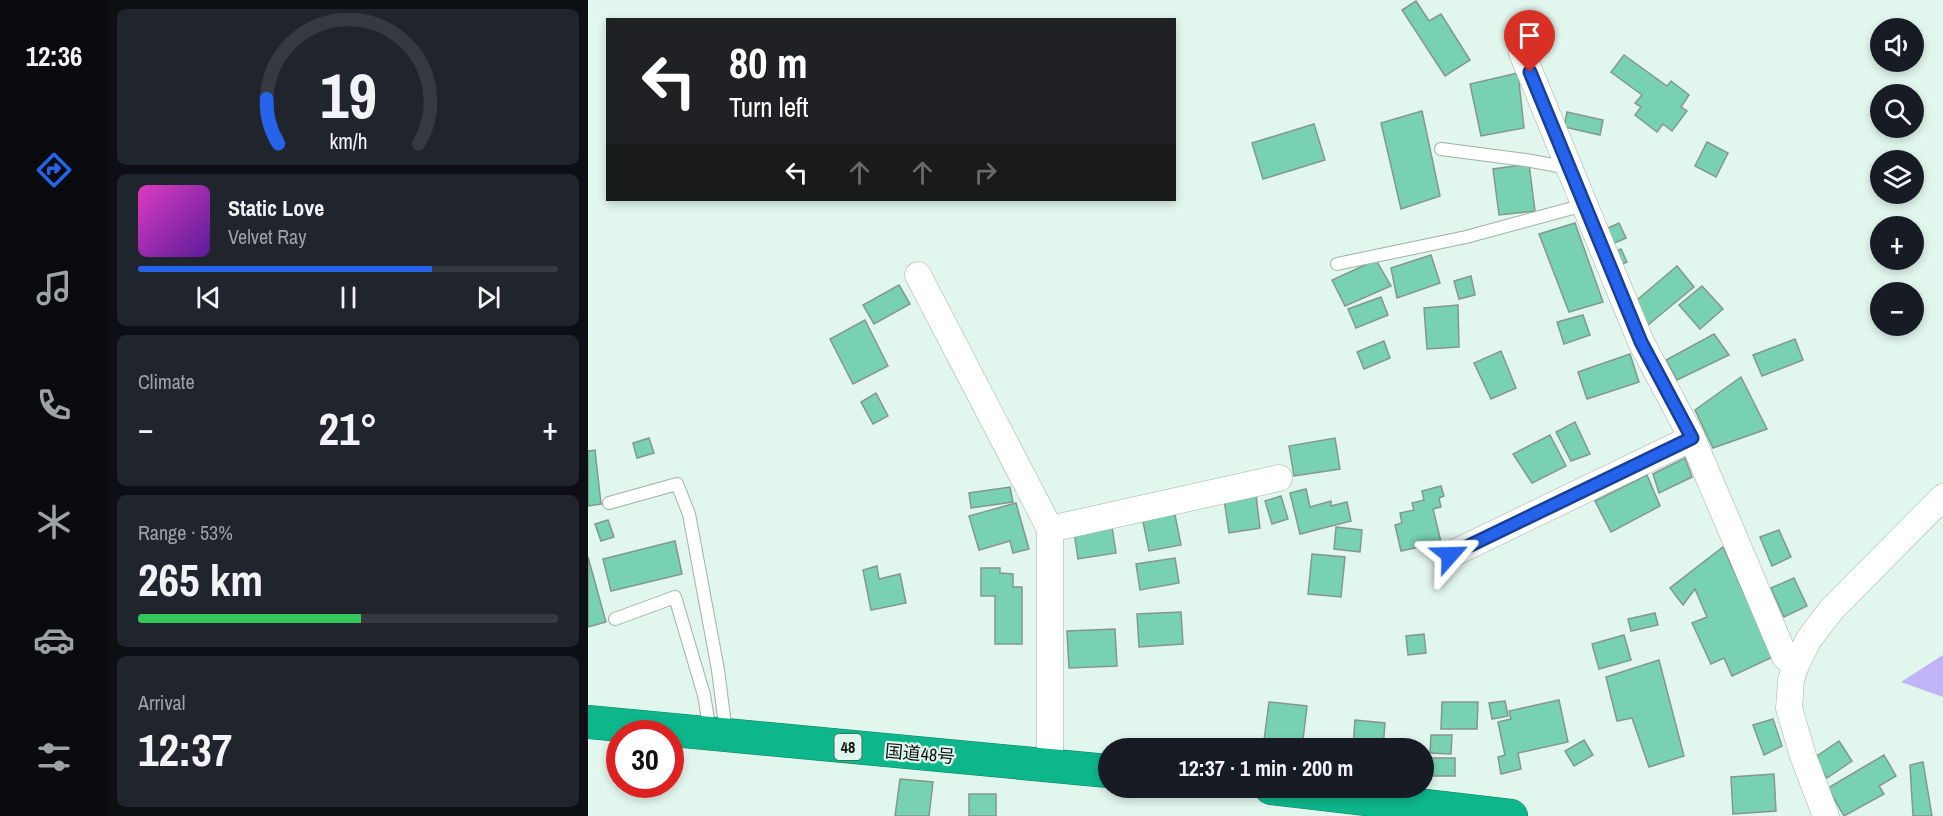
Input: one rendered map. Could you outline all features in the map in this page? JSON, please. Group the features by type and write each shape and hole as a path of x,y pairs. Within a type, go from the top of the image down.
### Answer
{"highway":[{"name":"国道48号","path":"588,722 1098,770"},
{"path":"1357,798 1511,816"}],"street":[{"path":"1522,52 1641,342 1692,438 1785,657 1796,665"},
{"path":"918,275 1050,529 1050,766"},
{"path":"1450,555 1692,438"},
{"path":"1050,529 1279,478"},
{"path":"1826,816 1803,756 1789,708 1791,680 1796,665 1809,639 1832,609 1943,497"}],"lane":[{"path":"1441,149 1569,168"},
{"path":"1337,264 1466,237 1584,205"},
{"path":"609,503 677,484 689,514 718,670 719,736"},
{"path":"615,619 675,597 704,695 719,736"}],"shaded area":[{"path":"1943,655 1943,697 1901,682"}],"building":[{"path":"1416,1 1429,21 1441,14 1470,60 1445,76 1402,10"},
{"path":"1624,55 1667,86 1671,81 1689,95 1681,107 1687,111 1672,131 1663,124 1657,132 1635,115 1641,107 1635,103 1642,95 1611,72"},
{"path":"1518,73 1524,128 1481,136 1470,84"},
{"path":"1422,111 1440,196 1401,209 1381,123"},
{"path":"1567,112 1603,120 1600,135 1564,127"},
{"path":"1314,124 1325,160 1263,179 1252,143"},
{"path":"1707,142 1728,153 1716,177 1695,166"},
{"path":"1529,164 1535,211 1499,215 1493,169"},
{"path":"1575,223 1603,302 1569,312 1539,234"},
{"path":"1619,223 1626,238 1612,244 1606,229"},
{"path":"1621,249 1627,262 1617,266 1611,253"},
{"path":"1431,255 1440,283 1397,298 1391,268"},
{"path":"1376,260 1391,286 1345,306 1332,280"},
{"path":"1677,266 1694,287 1648,325 1631,305"},
{"path":"1471,276 1475,295 1459,299 1454,281"},
{"path":"899,285 910,304 874,324 863,305"},
{"path":"1702,286 1723,309 1700,329 1679,305"},
{"path":"1381,297 1388,315 1356,328 1348,309"},
{"path":"1458,305 1459,347 1427,349 1424,308"},
{"path":"1583,315 1590,335 1564,344 1557,322"},
{"path":"865,320 888,366 853,384 830,339"},
{"path":"1714,334 1729,355 1677,380 1666,360"},
{"path":"1795,339 1803,360 1762,376 1753,355"},
{"path":"1384,341 1390,358 1364,369 1357,352"},
{"path":"1501,351 1516,388 1491,399 1474,363"},
{"path":"1630,354 1639,382 1587,399 1578,372"},
{"path":"1741,377 1767,429 1713,448 1695,410"},
{"path":"876,393 888,416 873,424 861,402"},
{"path":"1575,422 1590,454 1571,461 1556,432"},
{"path":"1550,435 1566,466 1532,483 1513,454"},
{"path":"649,438 654,453 637,458 633,443"},
{"path":"1335,438 1340,469 1294,476 1289,446"},
{"path":"595,450 601,504 588,506 588,451"},
{"path":"1685,458 1692,477 1659,493 1653,474"},
{"path":"1647,475 1660,506 1611,532 1595,501"},
{"path":"1441,486 1444,496 1439,498 1441,507 1433,509 1441,542 1401,551 1395,525 1402,523 1400,513 1414,510 1412,503 1424,500 1422,491"},
{"path":"1010,487 1013,502 971,508 969,493"},
{"path":"1306,489 1310,507 1331,501 1331,506 1347,502 1351,521 1300,534 1290,493"},
{"path":"1256,495 1260,528 1229,533 1224,499"},
{"path":"1281,496 1288,519 1272,524 1265,501"},
{"path":"1016,503 1029,549 1013,553 1010,541 979,550 969,516"},
{"path":"1174,510 1181,545 1149,551 1142,517"},
{"path":"608,520 614,537 601,541 595,524"},
{"path":"1112,527 1116,553 1078,559 1074,532"},
{"path":"1336,527 1362,530 1360,552 1334,549"},
{"path":"1779,530 1791,557 1772,566 1760,537"},
{"path":"675,541 682,574 611,591 603,559"},
{"path":"1723,547 1773,657 1732,676 1724,658 1711,664 1692,623 1707,617 1695,589 1683,605 1670,588"},
{"path":"1312,554 1345,557 1341,597 1308,594"},
{"path":"588,557 606,622 588,627"},
{"path":"1175,558 1179,583 1140,590 1136,564"},
{"path":"877,566 879,579 900,574 906,603 871,610 863,570"},
{"path":"981,568 1000,568 1000,573 1013,574 1013,587 1022,587 1022,644 995,644 995,596 981,596"},
{"path":"1794,578 1807,606 1784,617 1771,588"},
{"path":"1181,612 1183,644 1139,647 1137,614"},
{"path":"1655,613 1658,625 1631,631 1628,619"},
{"path":"1115,629 1117,666 1069,668 1067,631"},
{"path":"1424,634 1426,653 1408,655 1406,636"},
{"path":"1624,635 1631,660 1599,669 1592,644"},
{"path":"1659,660 1684,756 1649,767 1632,718 1617,721 1606,677"},
{"path":"1559,700 1568,742 1518,753 1521,769 1501,774 1498,757 1505,755 1498,722 1511,719 1509,711"},
{"path":"1505,701 1508,716 1492,719 1489,703"},
{"path":"1269,702 1307,706 1303,738 1264,738"},
{"path":"1442,702 1478,702 1477,729 1441,729"},
{"path":"1773,719 1782,746 1764,755 1753,725"},
{"path":"1355,720 1385,723 1384,738 1354,738"},
{"path":"1431,735 1452,735 1451,754 1434,753 1434,738 1431,738"},
{"path":"1584,740 1593,755 1574,766 1565,751"},
{"path":"1839,741 1852,761 1827,778 1814,758"},
{"path":"1884,755 1896,776 1879,786 1884,794 1844,816 1828,788"},
{"path":"1434,758 1455,758 1455,776 1434,776"},
{"path":"1923,762 1932,816 1913,816 1910,765"},
{"path":"1774,774 1776,811 1733,814 1731,777"},
{"path":"900,779 933,782 929,816 895,816"},
{"path":"969,794 996,794 996,816 969,816"}],"route":[{"path":"1450,555 1692,438 1641,342 1530,72"}]}
